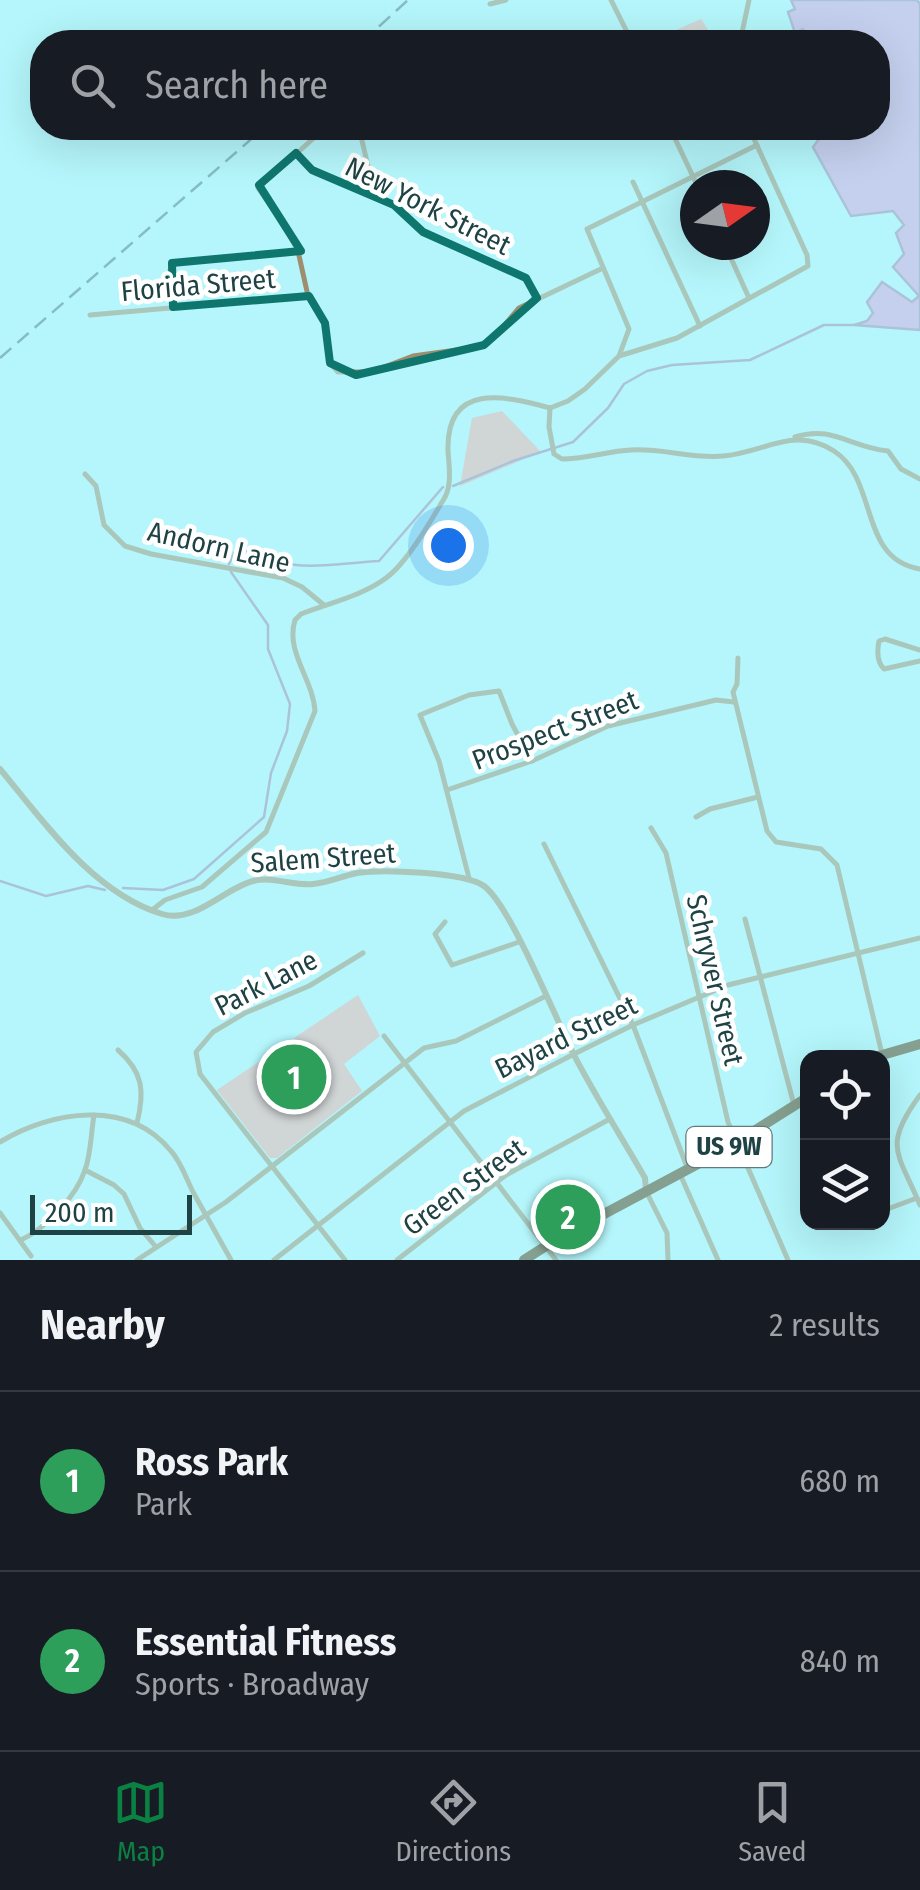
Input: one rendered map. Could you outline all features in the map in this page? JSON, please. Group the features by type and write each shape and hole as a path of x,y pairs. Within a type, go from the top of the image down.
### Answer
{"highway":[{"path":"890,1052 920,1044"},
{"name":"US 9W","path":"524,1260 737,1142 800,1102"}],"street":[{"path":"490,4 506,0"},
{"path":"611,0 626,30"},
{"path":"743,30 749,0"},
{"path":"311,140 258,188 298,251 308,296 325,323 330,363 338,372 371,372 413,356 484,345 510,316 537,298 603,268"},
{"path":"361,140 368,166 365,193"},
{"path":"676,140 689,170"},
{"path":"619,356 659,345 700,326 808,266 755,140"},
{"path":"709,170 757,145"},
{"name":"New York Street","path":"296,153 312,170 394,206 423,232 526,278 537,298"},
{"path":"633,182 700,326"},
{"path":"0,769 50,829 95,873 124,896 152,910 166,900 202,888 260,839 274,820 314,711 313,693 296,654 293,626 297,617 386,579 403,560 447,494 450,430 464,405 486,396 500,396 550,408 585,389 619,356 629,329 587,229 680,184"},
{"path":"174,307 172,263 298,251"},
{"path":"731,260 749,298"},
{"name":"Florida Street","path":"90,314 308,296"},
{"path":"550,408 550,437 554,454 562,460 634,450 721,457 820,431 861,448 888,452 901,469 920,480"},
{"path":"792,438 822,445 844,459 854,470 886,551 903,564 920,569"},
{"name":"Andorn Lane","path":"86,474 96,486 104,526 125,546 274,576 302,587 324,605"},
{"path":"920,650 885,639 878,648 884,669 920,661"},
{"path":"738,658 733,692 772,839 821,849 835,860 858,951 876,1050"},
{"path":"532,761 496,690 469,695 420,715 436,752 469,878 500,903 608,1120 644,1178 665,1227 668,1260"},
{"name":"Prospect Street","path":"446,791 532,761 582,735 625,721 726,698 736,704"},
{"path":"696,817 710,809 758,796"},
{"name":"Schryver Street","path":"651,828 666,854 721,1097 788,1260"},
{"path":"544,844 633,1025 718,1260"},
{"name":"Salem Street","path":"152,910 172,916 188,914 237,887 262,880 311,885 370,872 469,878"},
{"path":"745,919 794,1106"},
{"path":"445,922 435,934 452,964 518,942"},
{"name":"Bayard Street","path":"274,1260 451,1121 574,1054 698,997 760,976 920,938"},
{"name":"Park Lane","path":"272,1166 200,1074 198,1046 224,1024 309,986 364,953"},
{"path":"138,1260 206,1215 424,1048 456,1042 544,997"},
{"path":"384,1036 556,1260"},
{"path":"118,1050 136,1067 141,1082 143,1100 137,1124"},
{"path":"890,1209 919,1202 900,1162 896,1137 920,1095"},
{"path":"22,1240 60,1208 86,1170 94,1115"},
{"path":"0,1142 56,1117 94,1115 137,1124 171,1150 231,1260"},
{"name":"Green Street","path":"397,1260 498,1181 608,1120"},
{"path":"272,1166 345,1260"},
{"path":"86,1170 114,1184 124,1194 140,1228 156,1248"},
{"path":"0,1212 31,1256"}],"highlighted area":[{"path":"296,153 312,170 394,205 423,232 526,278 537,298 484,345 356,375 330,363 325,323 309,296 173,307 172,263 301,251 259,185"}],"shaded area":[{"path":"791,0 917,0 920,4 920,330 854,325 867,321 873,313 867,302 882,282 912,302 919,296 893,267 904,254 896,233 904,225 893,211 851,216 813,147 818,140 890,140 890,30 794,30 788,12 795,9"},
{"path":"701,19 708,30 676,30"},
{"path":"502,411 541,452 460,486 472,418"},
{"path":"358,995 380,1036 344,1064 362,1091 277,1158 270,1158 217,1090"}],"waterway":[{"path":"453,486 573,442 608,408 624,384 647,371 672,365 750,360 824,325 853,325"},
{"path":"229,564 234,553 243,551 259,552 296,565 379,561 443,487"},
{"path":"123,888 163,890 194,879 264,817 271,773 287,731 290,704 268,649 268,625 231,572"},
{"path":"0,881 46,896 88,886 105,890"}],"railway":[{"path":"375,30 408,0"},
{"path":"0,358 250,140"}],"place":[{"name":"Ross Park","path":"294,1077"},
{"name":"Essential Fitness","path":"568,1217"}]}
